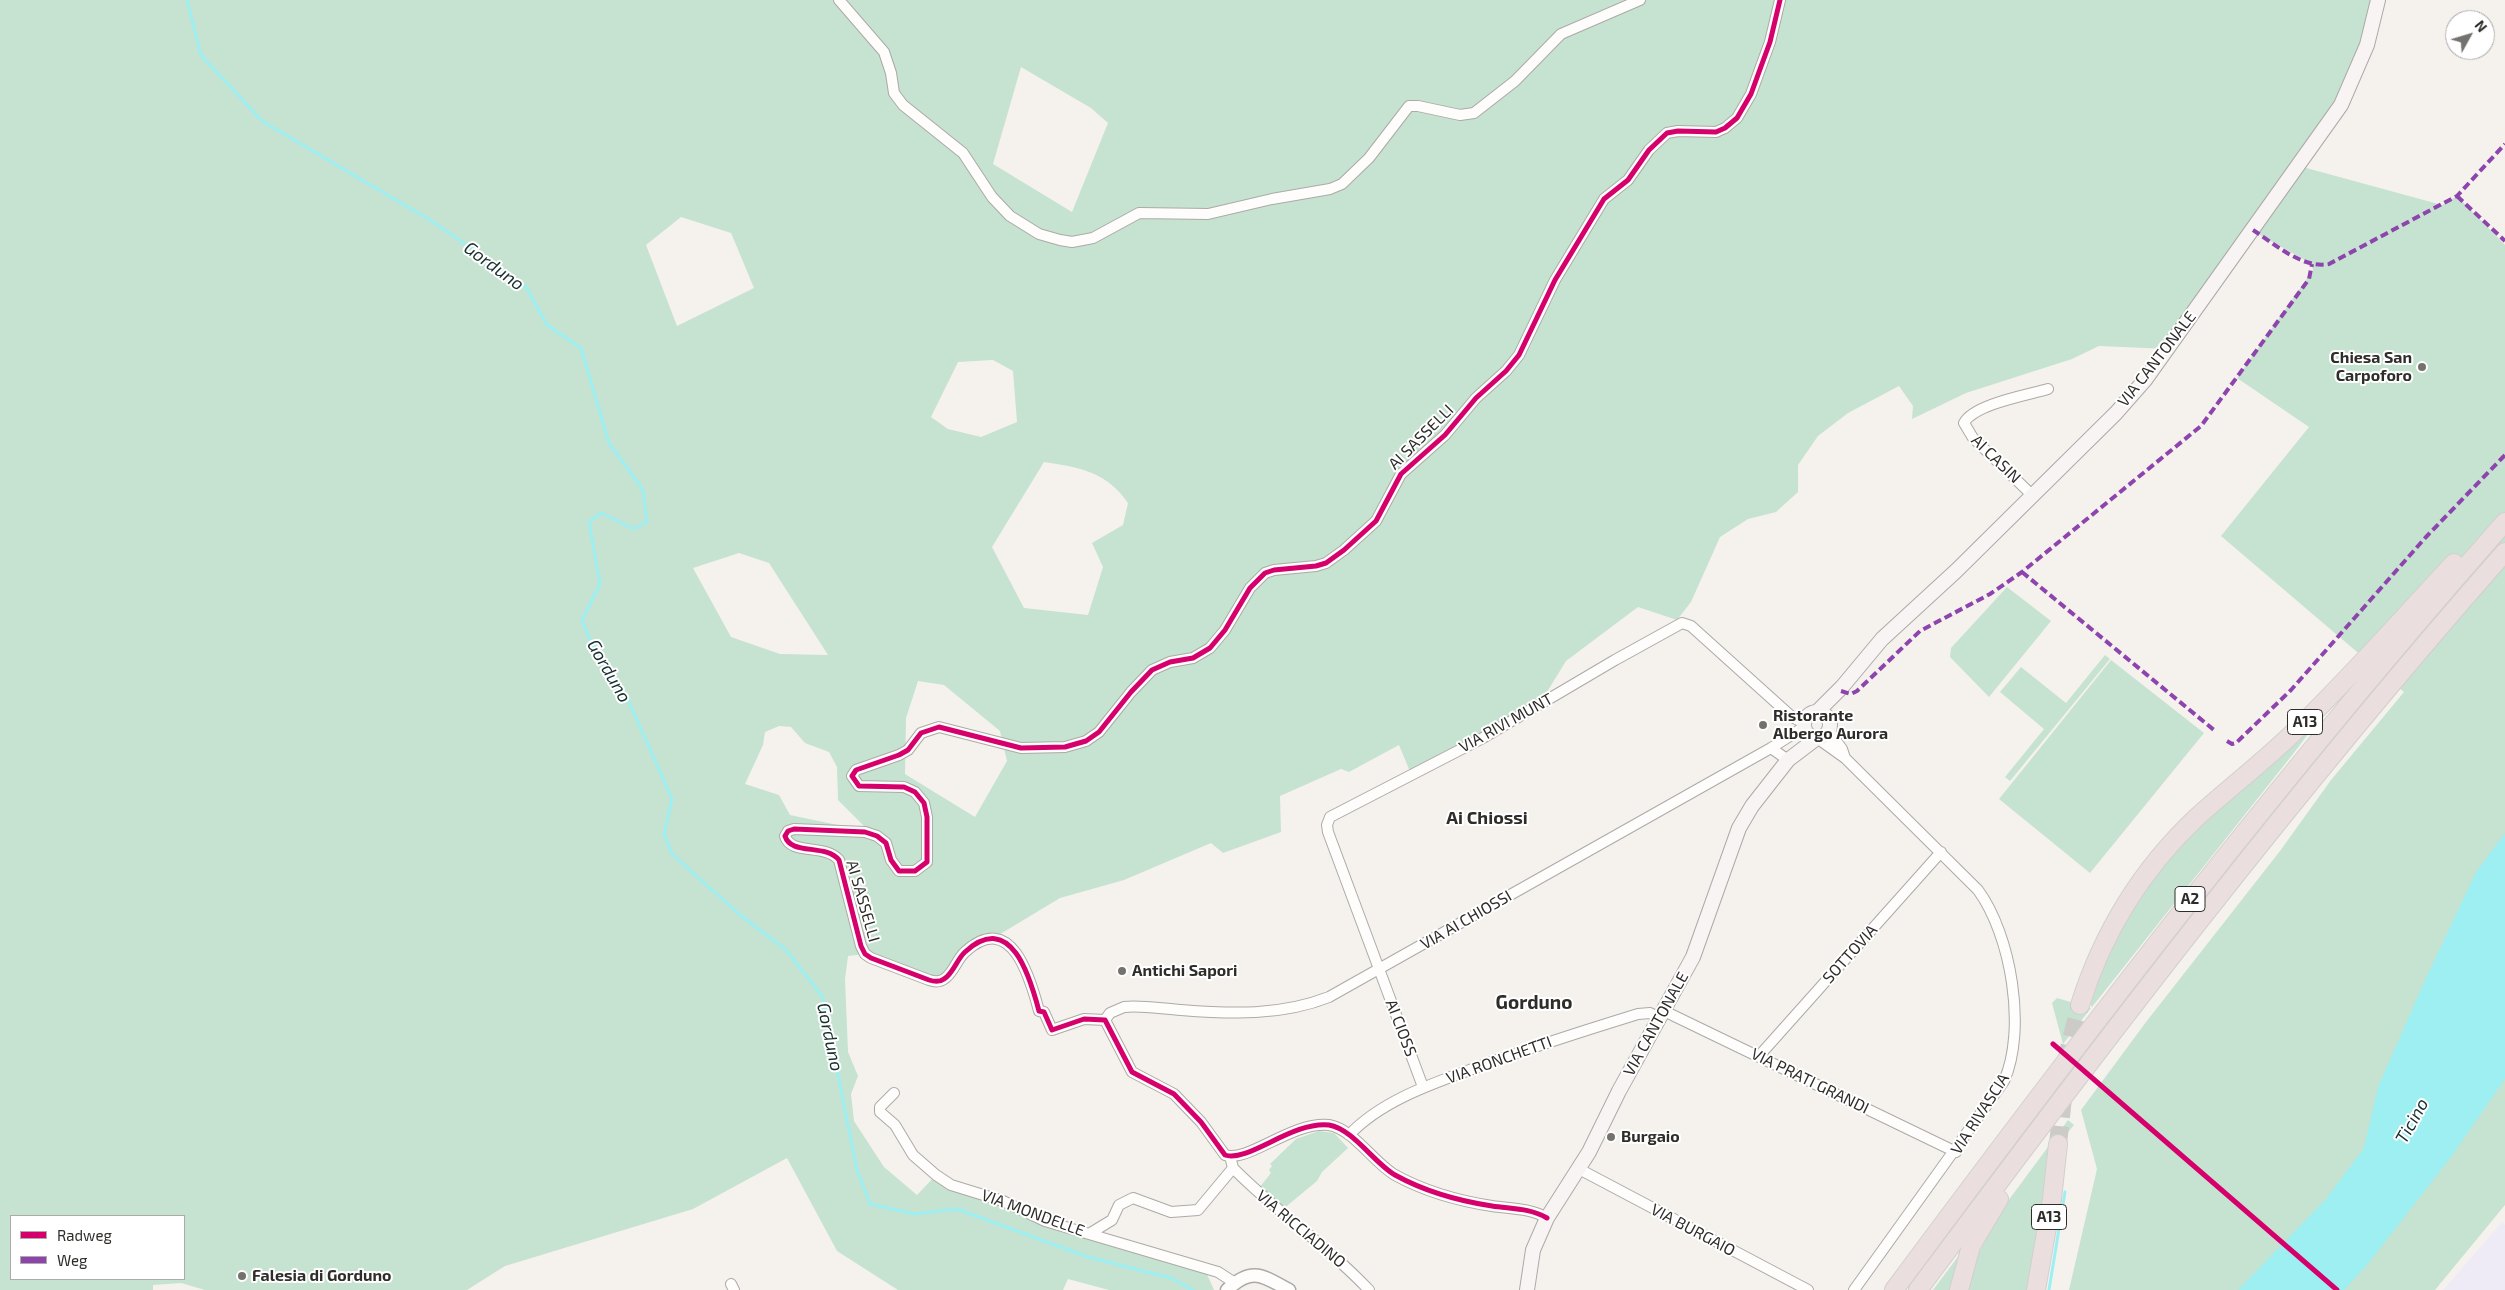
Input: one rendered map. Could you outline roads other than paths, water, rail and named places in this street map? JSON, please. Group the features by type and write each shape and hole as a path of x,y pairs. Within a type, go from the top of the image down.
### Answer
{"highway":[{"name":"A13","path":"2080,1005 2093,968 2114,922 2131,894 2159,856 2198,817 2309,717 2495,520 2505,516"},
{"name":"A2","path":"1894,1290 2175,918 2337,718 2505,522"},
{"name":"A2","path":"1918,1290 2167,959 2314,776 2505,552"},
{"name":"A2","path":"1959,1290 1967,1257 1978,1234 2061,1099"},
{"name":"A13","path":"2036,1290 2052,1199 2058,1144"}],"main road":[{"name":"VIA CANTONALE","path":"1527,1290 1533,1250 1547,1218 1579,1169 1618,1091 1662,1015 1698,946 1726,859 1752,806 1788,760 1823,726 1842,687 1882,639 1924,601 2032,495 2145,380 2340,105 2360,64 2378,0"},
{"path":"1810,714 1823,726 1807,734 1804,725 1810,714"},
{"name":"VIA CANTONALE","path":"1788,760 1804,725"}],"street":[{"path":"839,0 884,52 897,99 963,153 1000,207 1010,216 1039,234 1072,242 1093,238 1139,213 1208,214 1337,187 1369,158 1409,106 1418,106 1460,115 1474,113 1515,81 1561,34 1640,0"},
{"name":"AI SASSELLI","path":"1105,1020 1084,1019 1052,1030 1044,1012 1039,1011 1025,968 1011,945 1005,941 997,939 975,944 960,956 946,979 936,982 871,958 865,954 861,946 839,860 828,852 793,846 786,839 786,833 794,829 872,834 886,842 891,860 899,871 909,872 922,867 928,858 926,810 921,797 904,787 859,786 852,776 856,770 904,753 922,732 933,728 945,727 1021,748 1077,745 1093,737 1152,670 1170,662 1193,658 1210,648 1225,630 1250,588 1265,573 1274,570 1305,568 1326,563 1344,550 1376,521 1401,474 1445,435 1476,398 1519,355 1560,270 1600,204 1628,180 1649,150 1663,136 1672,132 1720,131 1736,118 1751,94 1760,72 1780,0"},
{"name":"AI CASIN","path":"2032,495 1973,438 1964,423 1971,415 1988,406 2048,389"},
{"name":"VIA RIVI MUNT","path":"1379,969 1328,832 1328,820 1333,814 1481,739 1682,623 1691,626 1792,717 1804,725"},
{"name":"VIA AI CHIOSSI","path":"1105,1020 1110,1012 1127,1006 1244,1014 1294,1007 1329,997 1770,748 1804,725"},
{"name":"VIA RIVASCIA","path":"1823,726 1845,758 1978,890 1993,915 2006,958 2014,1007 2014,1042 2008,1073 2000,1089 1854,1290"},
{"path":"1770,748 1788,760"},
{"name":"SOTTOVIA","path":"1759,1056 1940,852"},
{"name":"AI CIOSS","path":"1379,969 1423,1087"},
{"name":"VIA RONCHETTI","path":"1349,1135 1364,1120 1423,1087 1532,1047 1638,1014 1662,1015"},
{"name":"VIA PRATI GRANDI","path":"1662,1015 1759,1056 1956,1152"},
{"path":"1089,1234 1109,1223 1115,1217 1119,1205 1133,1198 1171,1212 1196,1211 1233,1168 1230,1156 1218,1148 1201,1122 1174,1094 1132,1072 1105,1020"},
{"name":"VIA MONDELLE","path":"894,1093 882,1105 880,1112 894,1125 913,1156 951,1185 1002,1201 1045,1221 1218,1272 1232,1286"},
{"path":"1230,1156 1247,1153 1294,1130 1318,1125 1334,1127 1349,1135 1395,1175 1430,1190 1472,1202 1534,1212 1547,1218"},
{"name":"VIA RICCIADINO","path":"1233,1168 1269,1204 1333,1254 1369,1290"},
{"name":"VIA BURGAIO","path":"1579,1169 1808,1290"},
{"path":"1232,1286 1246,1276 1257,1275 1289,1290"}],"water":[{"name":"Ticino","path":"2505,833 2505,1079 2451,1157 2367,1265 2344,1290 2238,1290 2326,1199 2364,1148 2378,1087 2426,978 2476,872"}],"waterway":[{"name":"Gorduno","path":"187,0 201,55 262,121 430,220 490,261 526,287 547,325 581,348 609,443 643,490 647,522 634,529 601,513 589,522 600,584 582,620 591,642 628,700 672,799 664,834 672,854 739,914 786,950 822,996 857,1170 870,1204 914,1214 957,1209 1088,1257 1171,1278 1193,1290"},
{"path":"2049,1290 2065,1192"}],"tunnel":[{"path":"2058,1144 2068,1052 2080,1005"}],"place":[{"name":"Chiesa San Carpoforo","path":"2422,367"},
{"name":"Ristorante Albergo Aurora","path":"1763,725"},
{"name":"Antichi Sapori","path":"1122,971"},
{"name":"Burgaio","path":"1611,1137"},
{"name":"Falesia di Gorduno","path":"242,1276"}],"district":[{"name":"Ai Chiossi","path":"1487,818"},
{"name":"Gorduno","path":"1534,1003"}]}
